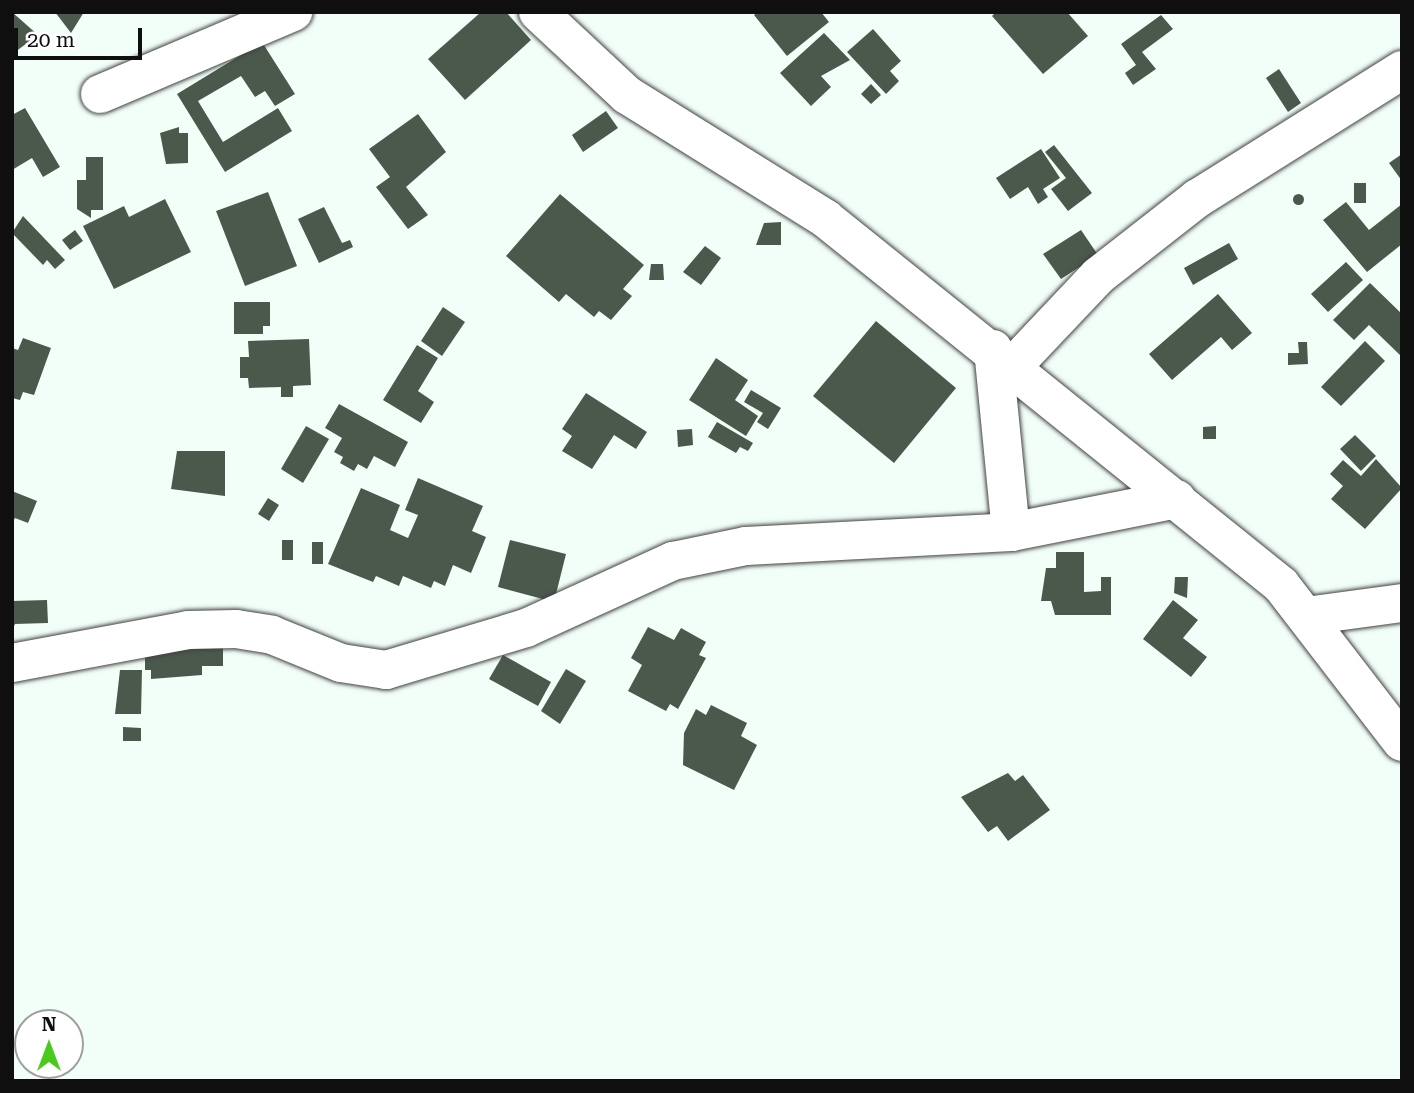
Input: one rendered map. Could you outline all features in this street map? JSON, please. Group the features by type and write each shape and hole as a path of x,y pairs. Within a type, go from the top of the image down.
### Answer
{"street":[{"path":"100,94 293,12"},
{"path":"538,12 627,95 826,219 1003,358 1281,585 1402,742"},
{"path":"1003,358 1098,276 1198,198 1402,70"},
{"path":"1003,358 1011,532"},
{"path":"12,663 188,631 236,629 272,635 341,663 386,670 526,628 673,561 746,546 1011,532 1177,499"},
{"path":"1306,616 1402,603"}],"building":[{"path":"12,12 38,35 15,52 12,48"},
{"path":"55,12 84,12 71,33"},
{"path":"481,12 506,12 531,40 465,100 428,59"},
{"path":"758,12 821,12 829,22 787,56 754,15"},
{"path":"996,12 1067,12 1088,36 1043,74 992,16"},
{"path":"1161,15 1173,29 1142,52 1156,69 1133,85 1125,73 1136,65 1121,44"},
{"path":"873,29 901,61 890,71 899,81 886,94 847,52"},
{"path":"824,33 850,60 821,76 831,87 811,106 780,73"},
{"path":"262,42 295,94 275,106 265,91 255,97 241,76 198,101 223,142 278,108 292,131 225,172 177,94"},
{"path":"1279,69 1301,103 1288,112 1266,78"},
{"path":"871,84 881,95 871,104 861,94"},
{"path":"25,108 60,167 43,177 32,158 12,170 12,115"},
{"path":"606,111 618,128 583,152 572,135"},
{"path":"418,114 446,152 406,187 428,215 408,229 376,187 390,177 369,149"},
{"path":"179,127 179,133 188,133 188,163 166,164 160,133"},
{"path":"1054,145 1092,193 1068,211 1051,189 1066,178 1045,152"},
{"path":"1041,149 1060,178 1043,189 1048,197 1038,204 1028,187 1010,199 996,178"},
{"path":"1402,154 1402,181 1389,163"},
{"path":"86,157 103,157 103,210 91,210 91,218 77,209 77,180 86,180"},
{"path":"1354,183 1366,183 1366,203 1354,203"},
{"path":"268,192 297,266 245,286 216,211"},
{"path":"1298,193 1304,199 1298,205 1292,199"},
{"path":"560,194 644,265 623,289 632,296 611,320 599,311 594,317 566,294 559,302 506,256"},
{"path":"165,199 191,252 114,289 83,226 124,206 129,217"},
{"path":"1346,202 1369,230 1402,204 1402,244 1367,272 1323,220"},
{"path":"324,207 342,243 350,240 353,247 319,263 298,219"},
{"path":"23,216 65,260 55,269 47,260 43,265 12,233"},
{"path":"781,222 781,245 756,245 764,223"},
{"path":"75,230 83,241 70,250 62,240"},
{"path":"1081,230 1098,255 1061,279 1043,254"},
{"path":"1229,243 1238,259 1193,285 1184,268"},
{"path":"705,246 721,258 701,285 683,272"},
{"path":"1346,262 1363,280 1328,312 1311,294"},
{"path":"651,264 663,264 664,280 649,280"},
{"path":"1370,283 1402,314 1402,357 1369,325 1354,340 1333,320"},
{"path":"1218,294 1252,333 1232,350 1221,337 1172,380 1149,354"},
{"path":"234,302 270,302 270,326 263,326 263,334 234,334"},
{"path":"443,307 465,322 442,356 421,341"},
{"path":"876,321 956,388 894,463 813,396"},
{"path":"23,338 51,348 34,395 23,392 20,400 12,398 12,348 18,350"},
{"path":"309,339 311,385 293,386 293,397 281,397 281,387 249,388 248,378 240,378 240,357 249,357 248,341"},
{"path":"1365,341 1385,361 1341,406 1321,387"},
{"path":"1298,342 1307,342 1308,364 1288,365 1288,353 1299,353"},
{"path":"417,345 438,358 418,391 434,402 421,423 383,400"},
{"path":"716,358 748,380 735,400 758,416 746,436 689,400"},
{"path":"751,390 781,408 768,429 757,422 763,413 744,402"},
{"path":"586,393 647,432 636,449 614,435 592,469 562,451 572,436 562,429"},
{"path":"339,404 408,442 395,467 374,456 367,469 358,464 354,471 340,463 343,457 334,452 342,438 325,428"},
{"path":"717,422 753,443 748,451 740,447 736,453 708,437"},
{"path":"306,426 329,439 303,483 281,469"},
{"path":"1216,426 1216,439 1203,439 1203,427"},
{"path":"692,429 693,445 678,447 677,430"},
{"path":"1355,435 1376,456 1361,471 1340,449"},
{"path":"177,451 225,451 225,496 171,489"},
{"path":"1376,459 1402,488 1365,529 1331,499 1343,486 1330,474 1343,460 1361,476"},
{"path":"418,478 483,506 472,531 486,537 471,573 453,565 445,586 434,581 431,588 403,576 399,586 376,576 373,582 328,564 361,488 400,505 390,530 408,538 418,515 405,510"},
{"path":"12,491 37,501 28,523 15,518 12,523"},
{"path":"268,498 279,505 269,521 258,514"},
{"path":"282,540 293,540 293,560 282,560"},
{"path":"510,540 566,554 554,602 498,587"},
{"path":"312,542 323,542 323,564 312,564"},
{"path":"1056,552 1084,552 1084,592 1101,591 1101,577 1111,577 1111,615 1055,615 1051,601 1041,601 1046,568 1056,568"},
{"path":"1175,577 1188,577 1187,598 1174,593"},
{"path":"47,600 48,623 15,624 12,631 12,601"},
{"path":"1173,600 1198,620 1183,638 1207,657 1191,677 1143,639"},
{"path":"648,627 674,640 681,628 706,642 699,655 706,658 678,709 670,704 666,711 628,691 642,665 631,658"},
{"path":"223,645 223,666 202,666 202,675 151,679 151,670 145,670 145,655"},
{"path":"503,655 551,682 538,706 489,679"},
{"path":"566,669 586,681 560,724 541,711"},
{"path":"120,670 142,670 141,714 115,714"},
{"path":"711,705 747,723 741,736 757,745 734,790 683,765 684,733 696,709 706,715"},
{"path":"123,727 141,728 141,741 123,741"},
{"path":"1008,773 1015,781 1023,775 1050,810 1008,841 997,826 988,832 961,797"}]}
